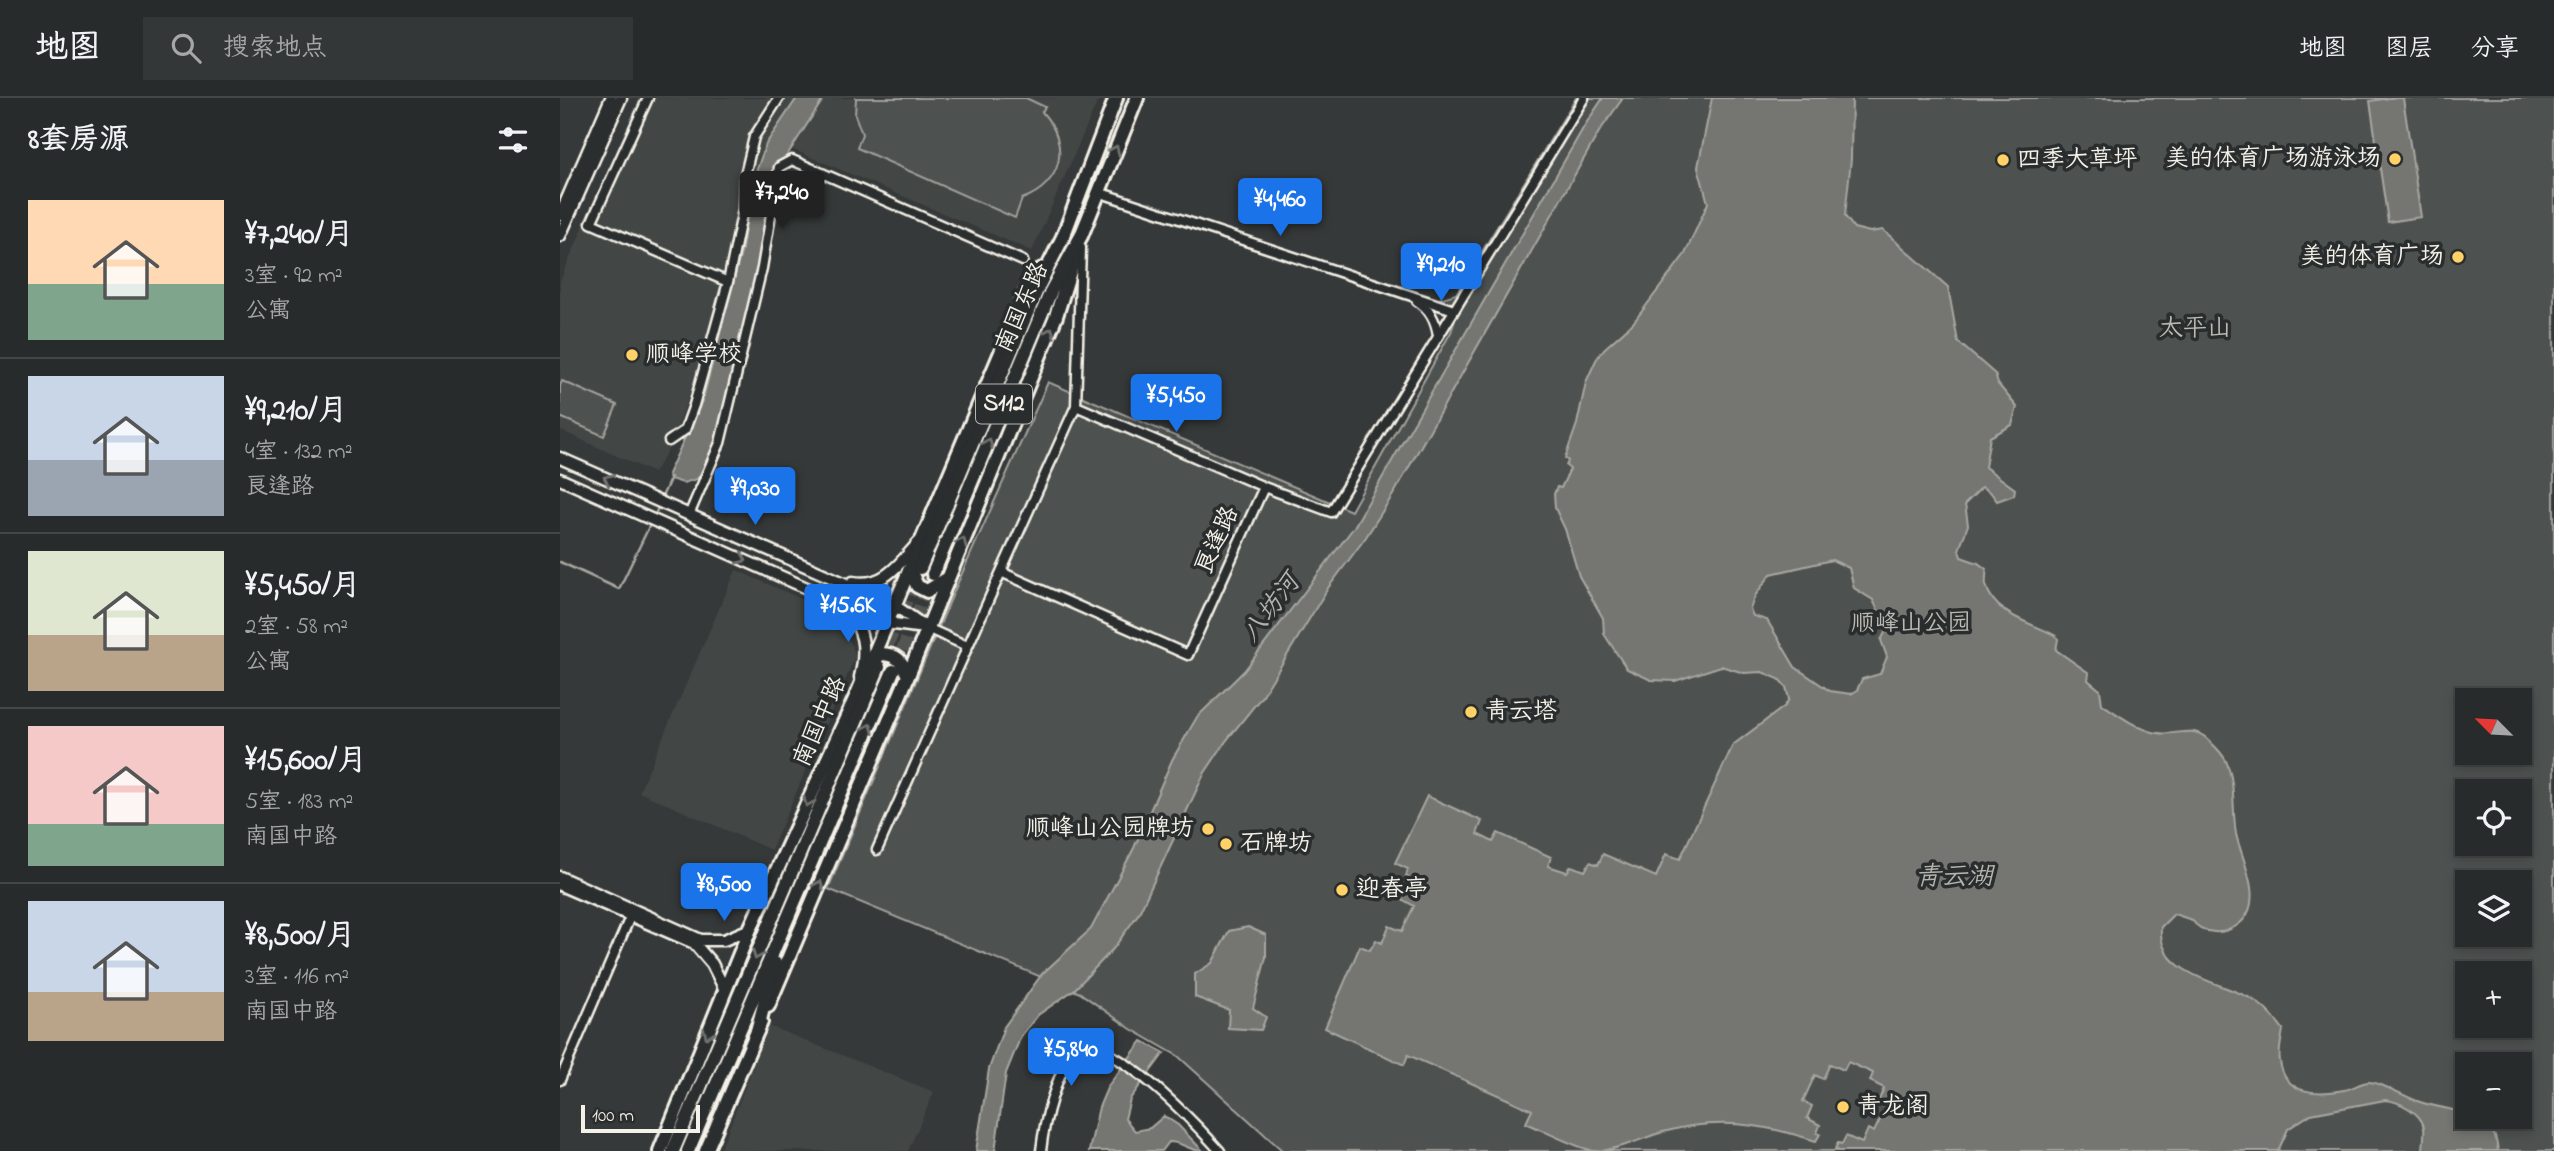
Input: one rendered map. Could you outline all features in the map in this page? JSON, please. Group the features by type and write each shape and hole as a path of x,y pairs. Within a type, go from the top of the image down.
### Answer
{"main road":[{"name":"南国东路","path":"933,574 1051,291 1081,236 1137,98"},
{"name":"南国东路","path":"920,568 1039,285 1063,237 1111,101"},
{"path":"706,1151 908,676 1056,316 1081,236"},
{"name":"南国中路","path":"660,1151 750,929 865,675 1026,293 1063,237"},
{"path":"915,556 911,572 917,586 927,591 948,578"},
{"path":"865,675 880,654 890,654 902,662 908,676"},
{"name":"南国中路","path":"673,1151 879,667"},
{"name":"南国中路","path":"688,1151 893,671"},
{"path":"757,1031 788,918"}],"street":[{"path":"560,215 611,98"},
{"path":"560,236 621,98"},
{"path":"648,98 591,223 728,282"},
{"path":"669,441 685,430 728,282 743,209 744,179 754,137 779,98"},
{"name":"良逢路","path":"1001,572 1188,655 1264,487 1331,512 1584,98"},
{"path":"689,515 720,443 762,268 779,167 792,160 1023,261"},
{"path":"1098,192 1454,310"},
{"path":"877,850 1076,406 1081,236"},
{"path":"1407,296 1426,306 1437,324 1438,336"},
{"path":"1076,406 1264,487"},
{"path":"560,458 894,605 927,628 967,646"},
{"path":"560,479 886,622 927,628"},
{"path":"832,578 856,583 876,582 894,571 922,537"},
{"path":"823,595 853,616 862,635 864,655 855,698"},
{"path":"560,877 701,940 724,940 750,929"},
{"path":"560,885 694,943 712,964 725,990"},
{"path":"560,1080 630,917"},
{"path":"1041,1151 1044,1126 1063,1066 1075,1044 1087,1044 1102,1049 1149,1083 1189,1117 1220,1151"}],"shaded area":[{"name":"顺峰学校","path":"639,98 1099,98 1032,251 780,144 671,445 654,473 560,430 560,281"},
{"path":"736,570 838,615 856,655 771,850 639,792"},
{"path":"769,1026 934,1092 908,1151 720,1151"}],"green space":[{"path":"856,98 1026,98 1045,107 1042,112 1057,137 1058,162 1046,184 1022,199 1015,218 857,148 862,134 855,115"},
{"name":"顺峰山公园","path":"1576,98 2554,98 2554,1151 1283,1151 1178,1056 1131,1029 1080,993 828,889 955,589 1048,382 1351,511 1451,332 1456,317 1439,299 1456,294"},
{"path":"562,381 617,405 604,436 560,417"}],"water":[{"path":"797,98 824,98 773,177 759,267 720,436 706,467 697,479 683,483 670,479 668,474 703,399 742,249 751,186 766,144"},
{"path":"1603,98 1623,98 1599,132 1396,490 1366,537 1328,588 1263,695 1226,741 1204,774 1139,913 1113,949 1075,989 1038,1015 1021,1036 1006,1073 995,1151 976,1151 989,1069 1004,1027 1042,974 1091,929 1134,848 1172,760 1197,717 1244,671 1354,527"},
{"name":"青云湖","path":"1712,98 1852,98 1851,159 1845,216 1854,228 1870,232 1883,230 1948,287 1958,342 1995,374 1998,384 2017,407 2012,425 1990,437 1985,467 2015,489 2014,495 1997,501 1982,487 1965,504 1968,525 1959,550 1961,557 1986,569 1986,585 1997,604 2015,617 2056,636 2056,650 2089,673 2088,680 2100,690 2102,704 2143,729 2164,734 2200,734 2226,761 2233,788 2236,834 2250,881 2251,904 2247,915 2239,924 2221,932 2204,930 2192,920 2174,914 2161,927 2162,943 2169,956 2193,974 2252,999 2269,1012 2283,1029 2280,1061 2288,1081 2295,1086 2313,1092 2334,1092 2366,1082 2374,1083 2420,1102 2455,1110 2455,1129 2489,1129 2496,1140 2498,1151 2423,1151 2424,1128 2419,1117 2403,1105 2385,1100 2311,1114 2288,1129 2278,1151 1839,1151 1835,1149 1838,1143 1842,1144 1846,1136 1862,1143 1868,1129 1874,1132 1886,1107 1878,1102 1884,1088 1870,1081 1873,1073 1848,1062 1844,1070 1830,1064 1823,1079 1815,1075 1803,1101 1812,1106 1807,1118 1820,1125 1817,1133 1820,1134 1816,1141 1778,1130 1722,1124 1683,1127 1621,1147 1596,1151 1571,1144 1526,1123 1532,1110 1408,1055 1404,1065 1325,1028 1360,946 1370,950 1376,940 1382,943 1389,926 1402,931 1414,906 1400,898 1409,878 1406,876 1408,869 1395,863 1427,796 1482,821 1477,834 1493,842 1498,833 1551,857 1548,866 1567,872 1571,866 1585,871 1590,862 1598,865 1603,854 1656,877 1666,854 1680,859 1733,745 1785,706 1789,699 1786,687 1779,679 1762,672 1744,673 1721,666 1675,681 1651,680 1627,669 1604,634 1603,618 1579,576 1565,529 1555,508 1554,494 1557,487 1561,488 1570,469 1566,466 1568,461 1565,458 1577,424 1586,382 1596,360 1604,349 1633,323 1685,254 1708,203 1698,167","holes":["1832,560 1849,568 1854,588 1873,600 1887,629 1881,640 1887,657 1880,674 1862,679 1857,690 1851,694 1830,691 1795,667 1767,620 1753,616 1750,609 1755,596 1771,574"]},
{"name":"美的体育广场游泳场","path":"2403,98 2421,217 2388,222 2370,101"},
{"path":"1248,927 1266,935 1266,957 1253,1008 1266,1017 1261,1030 1228,1028 1229,1010 1195,997 1195,974 1212,963 1229,931"},
{"path":"1142,1041 1164,1053 1130,1099 1125,1119 1135,1131 1150,1128 1164,1116 1178,1125 1203,1151 1169,1142 1162,1151 1089,1151 1099,1107 1108,1086"}],"waterway":[{"path":"661,499 671,477"},
{"path":"560,562 619,589 659,506"}],"tunnel":[{"path":"895,667 933,574"},
{"path":"881,661 918,575"}],"place":[{"name":"美的体育广场游泳场","path":"2395,159"},
{"name":"四季大草坪","path":"2003,160"},
{"name":"美的体育广场","path":"2458,257"},
{"name":"顺峰学校","path":"632,355"},
{"name":"青云塔","path":"1471,712"},
{"name":"顺峰山公园牌坊","path":"1208,829"},
{"name":"石牌坊","path":"1226,844"},
{"name":"迎春亭","path":"1342,890"},
{"name":"青龙阁","path":"1843,1107"}],"park label":[{"name":"太平山","path":"2195,329"}],"water label":[{"name":"八坊河","path":"1272,609"}]}
